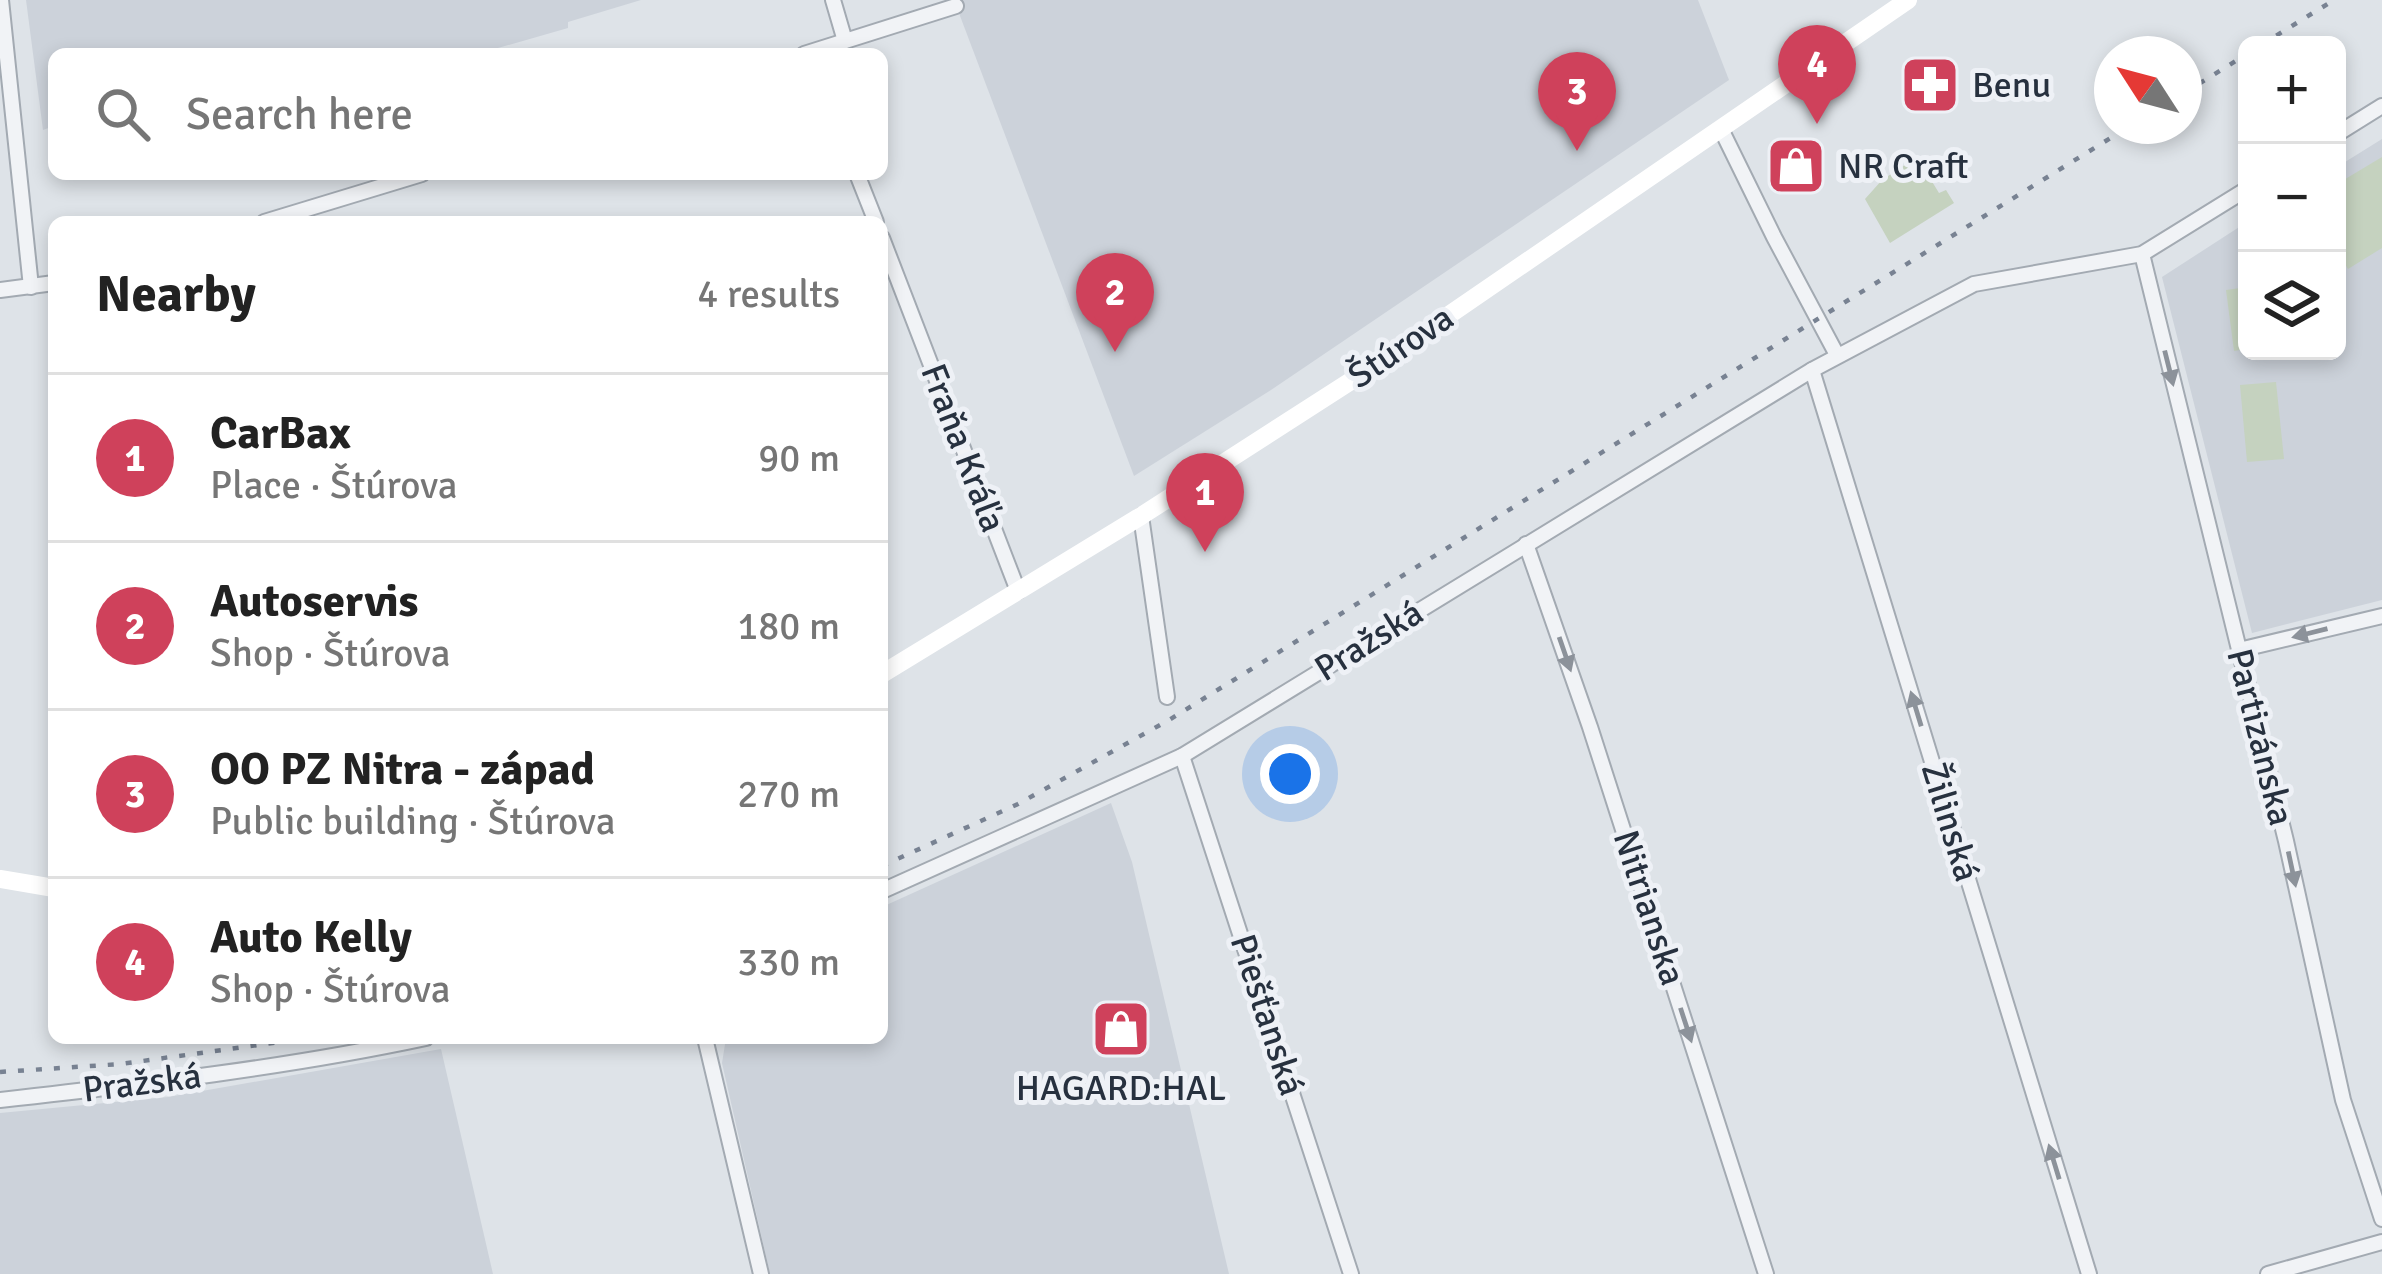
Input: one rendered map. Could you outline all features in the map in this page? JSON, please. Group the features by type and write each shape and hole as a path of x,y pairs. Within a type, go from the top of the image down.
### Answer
{"street":[{"path":"2,0 31,287"},
{"path":"833,0 845,41"},
{"name":"Štúrova","path":"888,670 1382,361 1908,0"},
{"path":"823,48 956,6"},
{"path":"2346,128 2382,106"},
{"path":"1721,129 1837,355"},
{"path":"284,216 402,180"},
{"path":"859,180 874,216"},
{"name":"Pražská","path":"888,887 1182,756 1837,355 1975,284 2142,254 2238,195"},
{"name":"Fraňa Kráľa","path":"888,254 1018,591"},
{"name":"Partizánska","path":"2142,254 2286,841 2344,1100 2382,1219"},
{"path":"0,290 48,284"},
{"name":"Žilinská","path":"1812,370 2089,1274"},
{"path":"1141,516 1167,697"},
{"name":"Nitrianska","path":"1526,544 1598,750 1766,1274"},
{"path":"2239,650 2382,616"},
{"name":"Piešťanská","path":"1182,756 1351,1274"},
{"path":"0,880 48,887"},
{"name":"Pražská","path":"0,1100 189,1079 399,1044"},
{"path":"706,1044 761,1274"},
{"path":"2268,1274 2382,1242"}],"shaded area":[{"path":"26,0 641,0 498,48 48,48 48,128 43,130"},
{"path":"954,0 1698,0 1729,80 1271,390 1134,476"},
{"path":"2382,139 2382,600 2252,633 2162,277 2238,228 2238,360 2346,360 2346,161"},
{"path":"1111,803 1132,862 1229,1274 770,1274 722,1063 725,1044 888,1044 888,904"},
{"path":"441,1049 493,1274 0,1274 0,1113 168,1097"}],"green space":[{"path":"1917,157 1939,193 1946,190 1954,203 1890,243 1865,199 1882,180"},
{"path":"2382,157 2382,248 2348,269 2346,266 2346,179"},
{"path":"2238,288 2238,350 2234,351 2226,290"},
{"path":"2276,382 2284,459 2247,462 2240,385"}],"railway":[{"path":"2276,36 2334,0"},
{"path":"2202,82 2238,60"},
{"path":"888,863 1018,804 1169,720 2101,144"},
{"path":"0,1072 121,1064 266,1044"}],"place":[{"name":"Benu","path":"1930,85"},
{"name":"Auto Kelly","path":"1817,124"},
{"name":"OO PZ Nitra - západ","path":"1577,151"},
{"name":"NR Craft","path":"1796,166"},
{"name":"Autoservis","path":"1115,352"},
{"name":"CarBax","path":"1205,552"},
{"name":"HAGARD:HAL","path":"1121,1029"}]}
